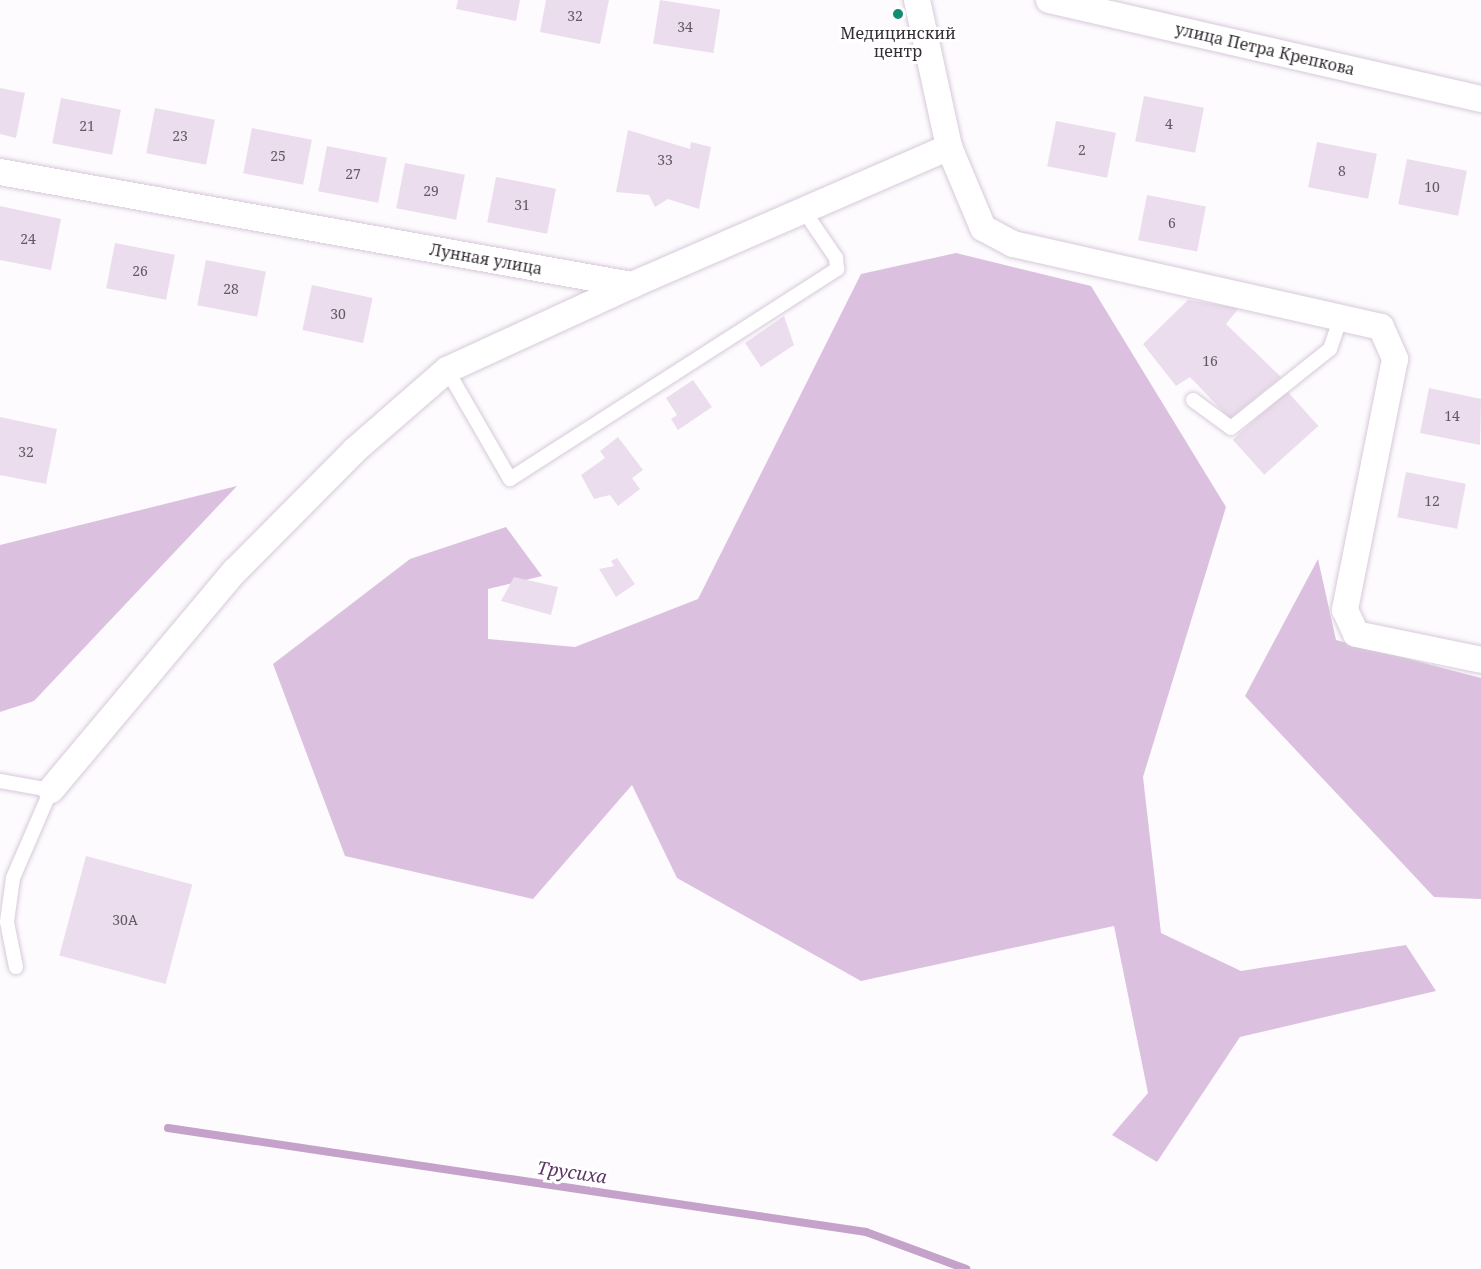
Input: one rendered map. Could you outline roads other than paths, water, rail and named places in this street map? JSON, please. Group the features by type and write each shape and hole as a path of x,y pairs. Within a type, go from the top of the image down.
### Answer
{"street":[{"path":"917,0 949,147 983,228 1013,244 1381,327 1395,359 1345,610 1356,634 1481,660"},
{"name":"улица Петра Крепкова","path":"1049,0 1481,99"},
{"path":"51,790 235,571 356,450 447,370 802,207 949,147"},
{"name":"Лунная улица","path":"0,172 632,285"}],"lane":[{"path":"447,370 510,479 837,269 836,258 802,207"},
{"path":"1193,400 1231,428 1330,349 1341,317"},
{"path":"0,781 51,790 13,878 8,922 16,967"}],"waterway":[{"name":"Трусиха","path":"168,1128 866,1232 966,1269"}],"place":[{"name":"Медицинский центр","path":"898,14"}]}
